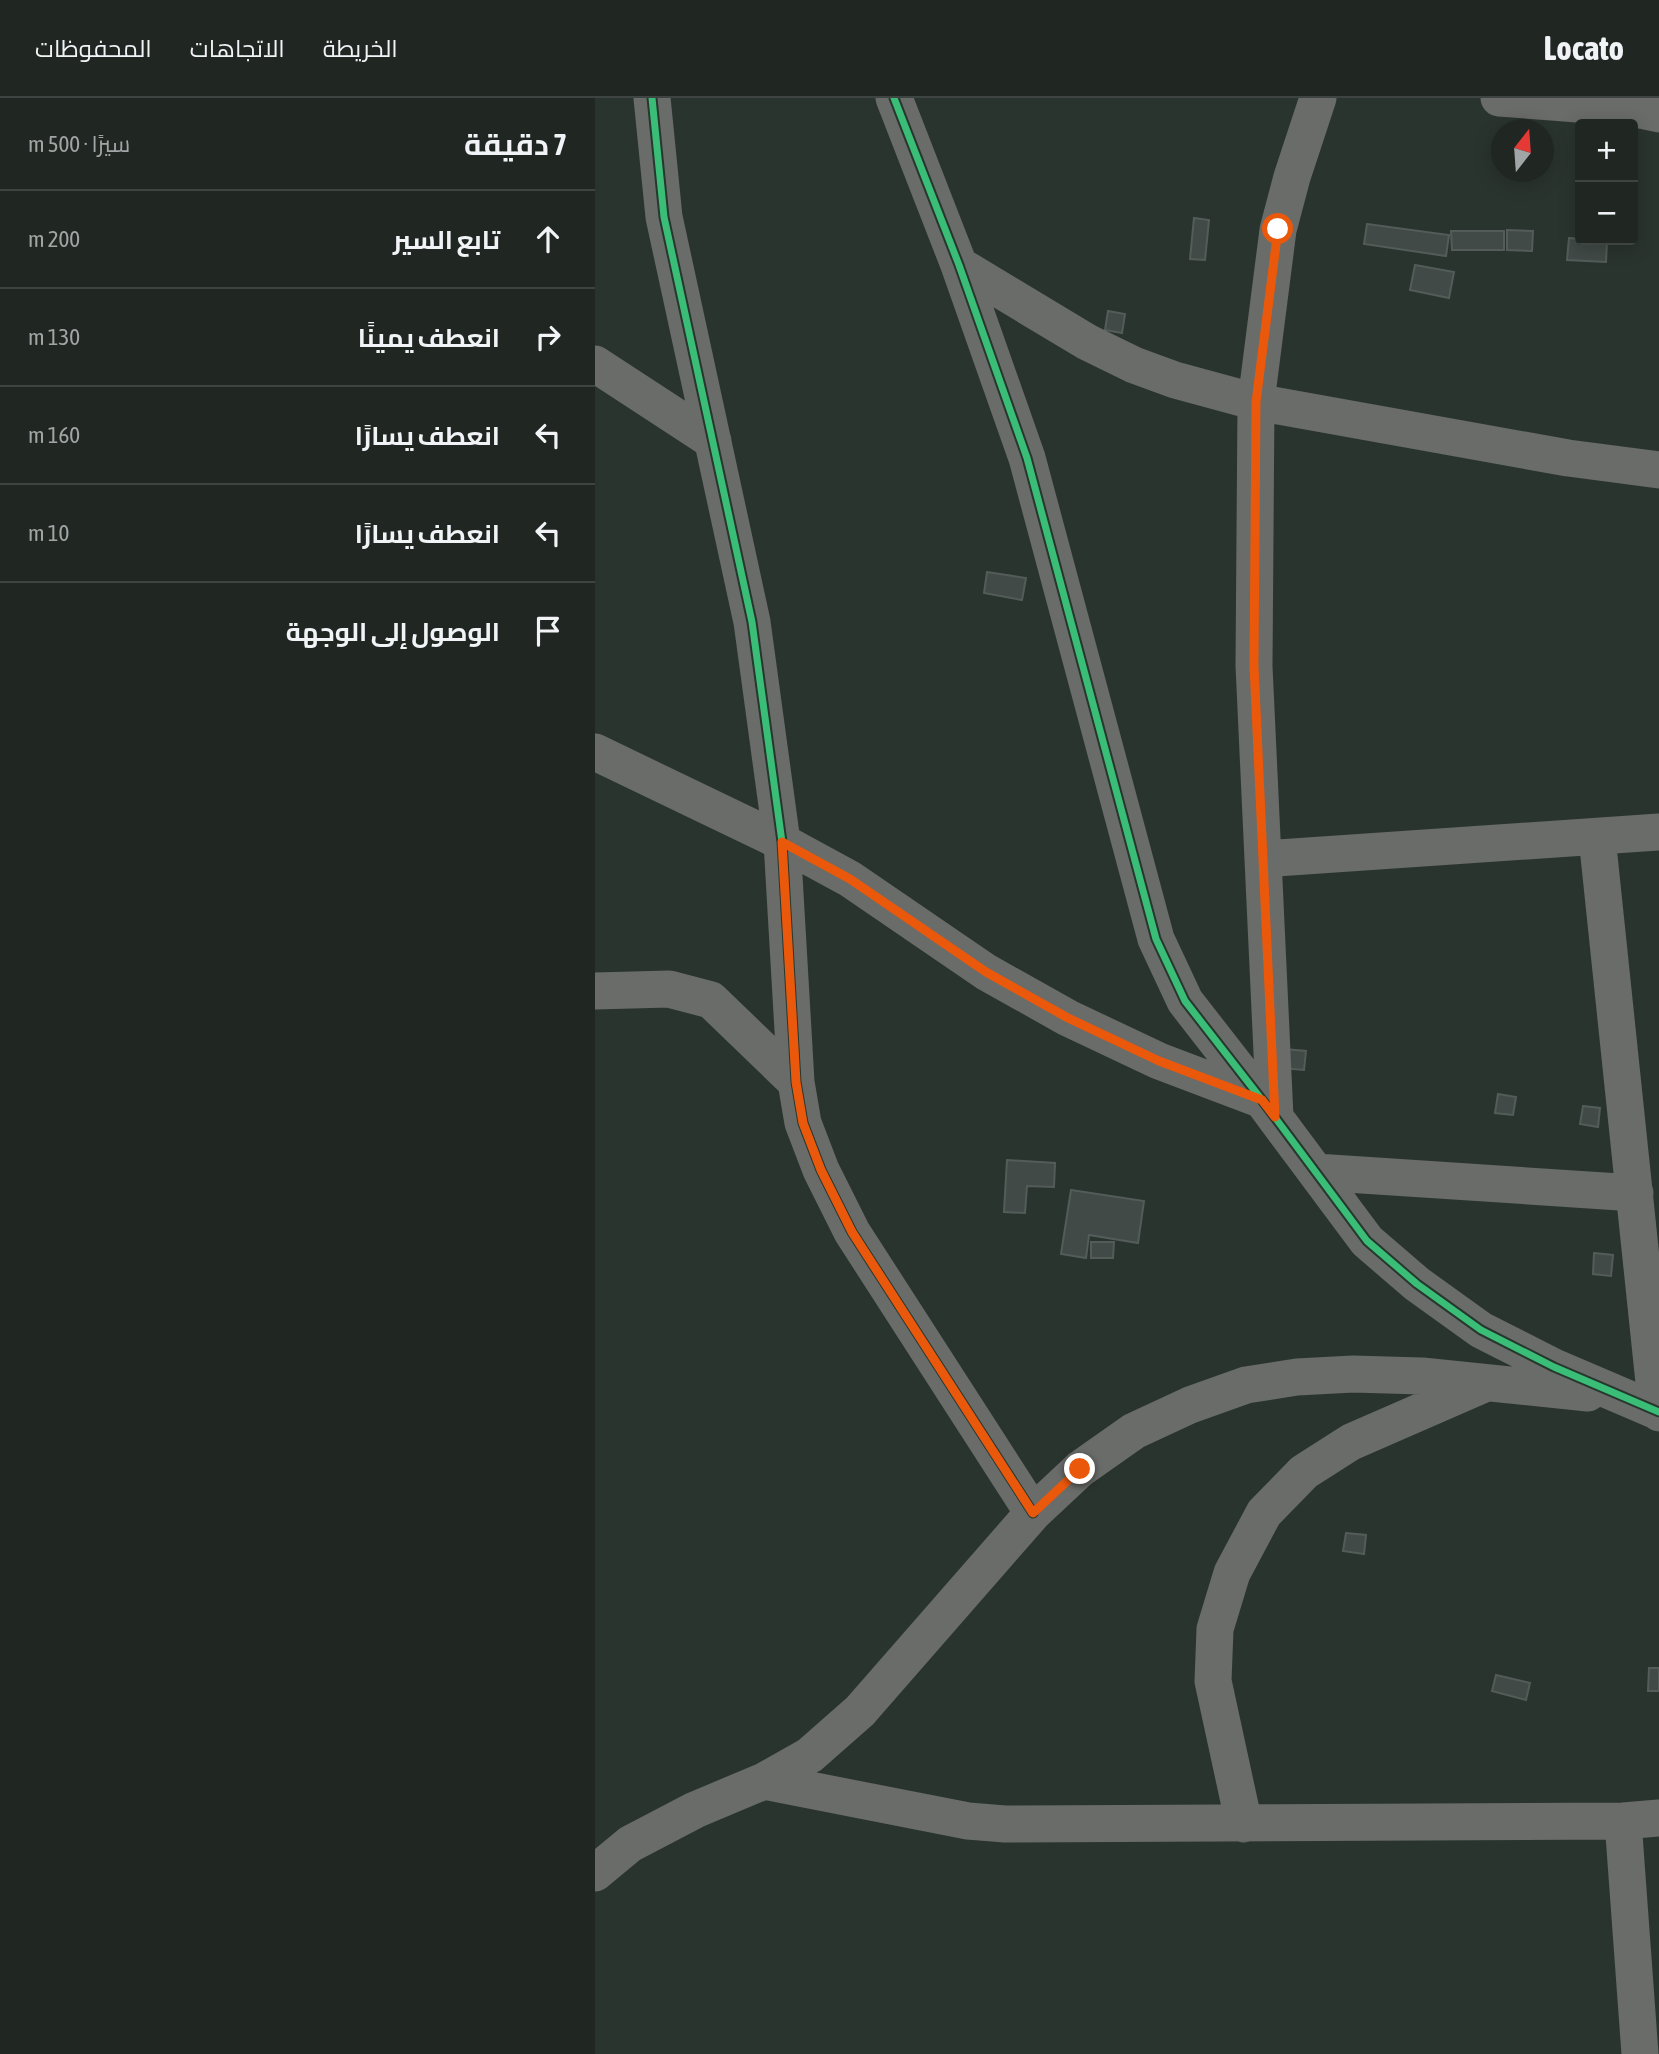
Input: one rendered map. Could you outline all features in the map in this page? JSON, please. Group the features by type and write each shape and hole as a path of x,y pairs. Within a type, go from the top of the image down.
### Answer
{"street":[{"path":"652,98 664,217 752,622 782,842 796,1082 803,1123 821,1170 852,1232 1033,1513"},
{"path":"894,98 959,264 1027,458 1156,939 1185,1001 1367,1241 1417,1284 1481,1330 1555,1367 1650,1408"},
{"path":"1268,1109 1263,859 1254,666 1256,402 1278,229 1291,177 1318,98"},
{"path":"1499,98 1630,108 1659,114"},
{"path":"959,264 1087,342 1134,365 1175,380 1256,402 1568,458 1659,470"},
{"path":"595,364 712,441"},
{"path":"595,752 782,842 850,879 986,972 1068,1018 1268,1109"},
{"path":"1263,859 1659,832"},
{"path":"1597,837 1643,1200 1650,1408"},
{"path":"595,991 669,989 711,1000 796,1082"},
{"path":"1315,1172 1643,1200"},
{"path":"595,1873 630,1844 695,1810 764,1781 810,1755 860,1711 1033,1513 1080,1469 1134,1431 1190,1405 1246,1385 1297,1377 1353,1374 1422,1376 1486,1383 1650,1408"},
{"path":"1244,1824 1213,1681 1215,1629 1232,1573 1264,1513 1304,1472 1350,1442 1486,1383"},
{"path":"764,1781 968,1821 1005,1824 1623,1821 1659,1818"},
{"path":"1623,1821 1640,2054"}],"building":[{"path":"1194,218 1209,220 1205,260 1190,259"},
{"path":"1367,224 1449,235 1446,256 1364,244"},
{"path":"1507,230 1533,231 1532,251 1507,250"},
{"path":"1451,231 1504,231 1504,250 1452,250"},
{"path":"1569,238 1575,238 1575,245 1607,245 1606,262 1567,260"},
{"path":"1415,265 1454,272 1449,298 1410,290"},
{"path":"1108,311 1125,314 1122,333 1105,330"},
{"path":"987,572 1026,578 1022,600 984,593"},
{"path":"1261,1047 1306,1051 1304,1070 1259,1066"},
{"path":"1498,1094 1516,1097 1513,1115 1495,1113"},
{"path":"1583,1106 1600,1108 1598,1127 1580,1124"},
{"path":"1007,1160 1055,1163 1054,1187 1027,1186 1025,1213 1004,1212"},
{"path":"1071,1190 1144,1201 1138,1243 1089,1235 1086,1258 1061,1254"},
{"path":"1091,1242 1114,1242 1113,1258 1091,1258"},
{"path":"1594,1253 1613,1255 1611,1276 1593,1274"},
{"path":"1346,1533 1366,1535 1364,1554 1343,1551"},
{"path":"1649,1668 1659,1668 1659,1691 1648,1691"},
{"path":"1496,1675 1530,1683 1526,1700 1492,1691"}],"cycle path":[{"path":"652,98 664,217 752,622 782,842 796,1082 803,1123 821,1170 852,1232 1033,1513"},
{"path":"894,98 959,265 1027,458 1156,939 1185,1001 1367,1241 1417,1284 1481,1330 1554,1367 1659,1412"}],"route":[{"path":"1080,1469 1033,1513 852,1232 821,1170 803,1123 796,1082 782,842 850,879 986,972 1068,1018 1159,1061 1262,1100 1275,1117 1254,666 1256,402 1278,229"}]}
